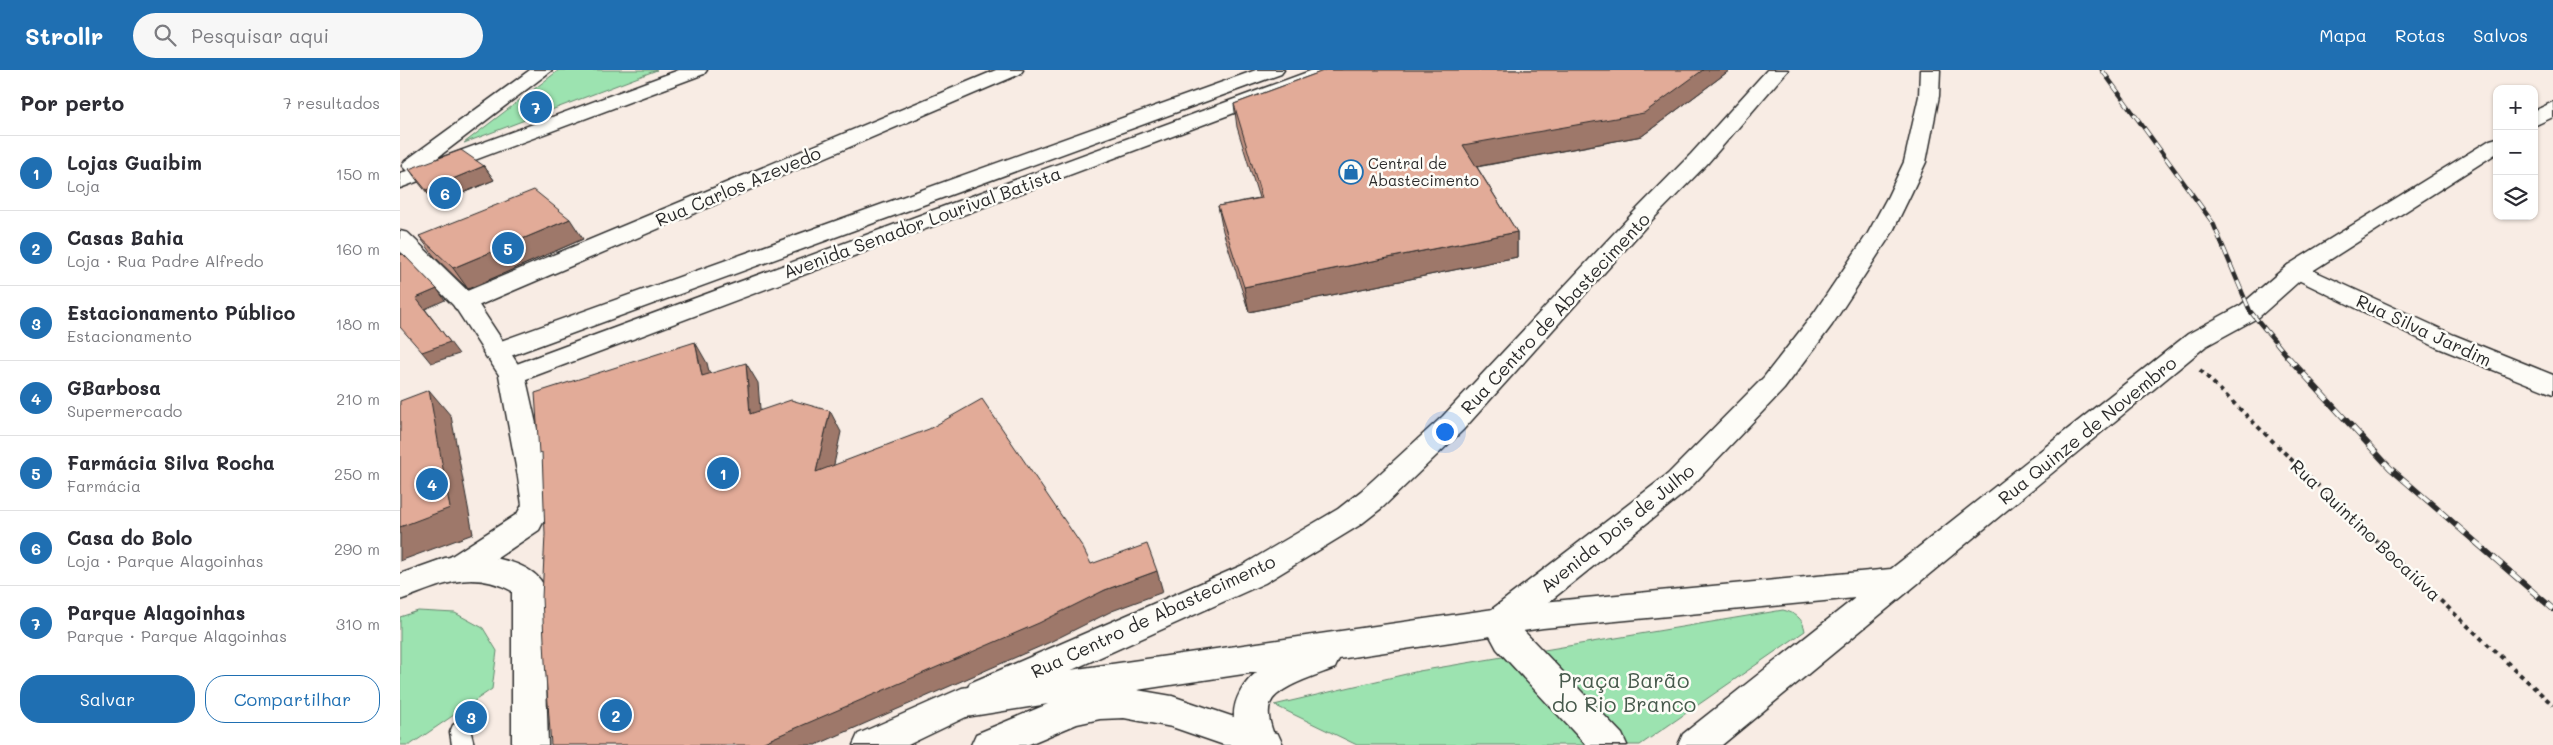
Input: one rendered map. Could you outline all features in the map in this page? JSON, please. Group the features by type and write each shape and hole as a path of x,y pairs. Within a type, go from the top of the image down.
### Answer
{"street":[{"path":"400,176 542,70"},
{"path":"400,181 696,70"},
{"name":"Rua Carlos Azevedo","path":"464,302 1013,70"},
{"name":"Avenida Senador Lourival Batista","path":"496,352 1274,70"},
{"name":"Avenida Senador Lourival Batista","path":"512,375 1331,70"},
{"name":"Rua Centro de Abastecimento","path":"962,703 1254,574 1349,517 1372,499 1453,423 1699,159 1778,70"},
{"name":"Avenida Dois de Julho","path":"1499,623 1678,482 1774,384 1824,319 1880,233 1899,196 1915,162 1928,96 1930,70"},
{"path":"2538,117 2553,108"},
{"name":"Rua Quinze de Novembro","path":"1696,745 2197,340 2250,311 2297,270 2493,147"},
{"path":"400,238 464,302 512,375 537,505 528,522 461,566 400,587"},
{"name":"Rua Silva Jardim","path":"2297,270 2445,341 2553,385"},
{"path":"461,566 507,574 521,579 527,584 529,597 530,745"},
{"path":"871,745 962,703 1078,696 1356,643 1543,615 1899,581"},
{"path":"1499,623 1509,639 1609,745"},
{"path":"1262,744 1251,714 1253,699 1261,688 1269,681 1356,643"},
{"path":"989,745 1078,696 1117,704 1141,705 1171,711 1262,744"}],"path":[{"name":"Rua Quintino Bocaiúva","path":"2182,353 2345,512 2553,705"}],"green space":[{"path":"559,70 657,70 464,143"},
{"name":"Praça Barão do Rio Branco","path":"1783,610 1798,617 1805,631 1640,745 1357,745 1274,705 1419,671"},
{"path":"418,611 455,613 483,628 497,651 492,689 410,745 400,745 400,617"}],"building":[{"path":"1326,70 1703,70 1644,113 1463,145 1517,232 1244,287 1218,206 1262,198 1234,104"},
{"path":"461,150 484,166 426,190 409,169"},
{"path":"534,190 570,219 453,268 419,236"},
{"path":"403,254 437,289 416,298 450,342 422,352 400,327 400,255"},
{"path":"695,342 702,376 746,363 750,414 791,400 830,411 816,472 929,429 982,399 1082,546 1091,564 1147,544 1157,571 1105,590 1039,623 757,745 551,745 542,598 545,534 542,452 539,453 535,393"},
{"path":"429,390 450,508 400,527 400,401"}],"railway":[{"path":"2102,70 2213,223 2250,311 2288,357"},
{"path":"2287,356 2390,468 2553,609"}],"place":[{"name":"Parque Alagoinhas","path":"536,107"},
{"name":"Central de Abastecimento","path":"1351,172"},
{"name":"Casa do Bolo","path":"445,193"},
{"name":"Farmácia Silva Rocha","path":"508,248"},
{"name":"Lojas Guaibim","path":"723,473"},
{"name":"GBarbosa","path":"432,484"},
{"name":"Casas Bahia","path":"616,715"},
{"name":"Estacionamento Público","path":"471,717"}]}
